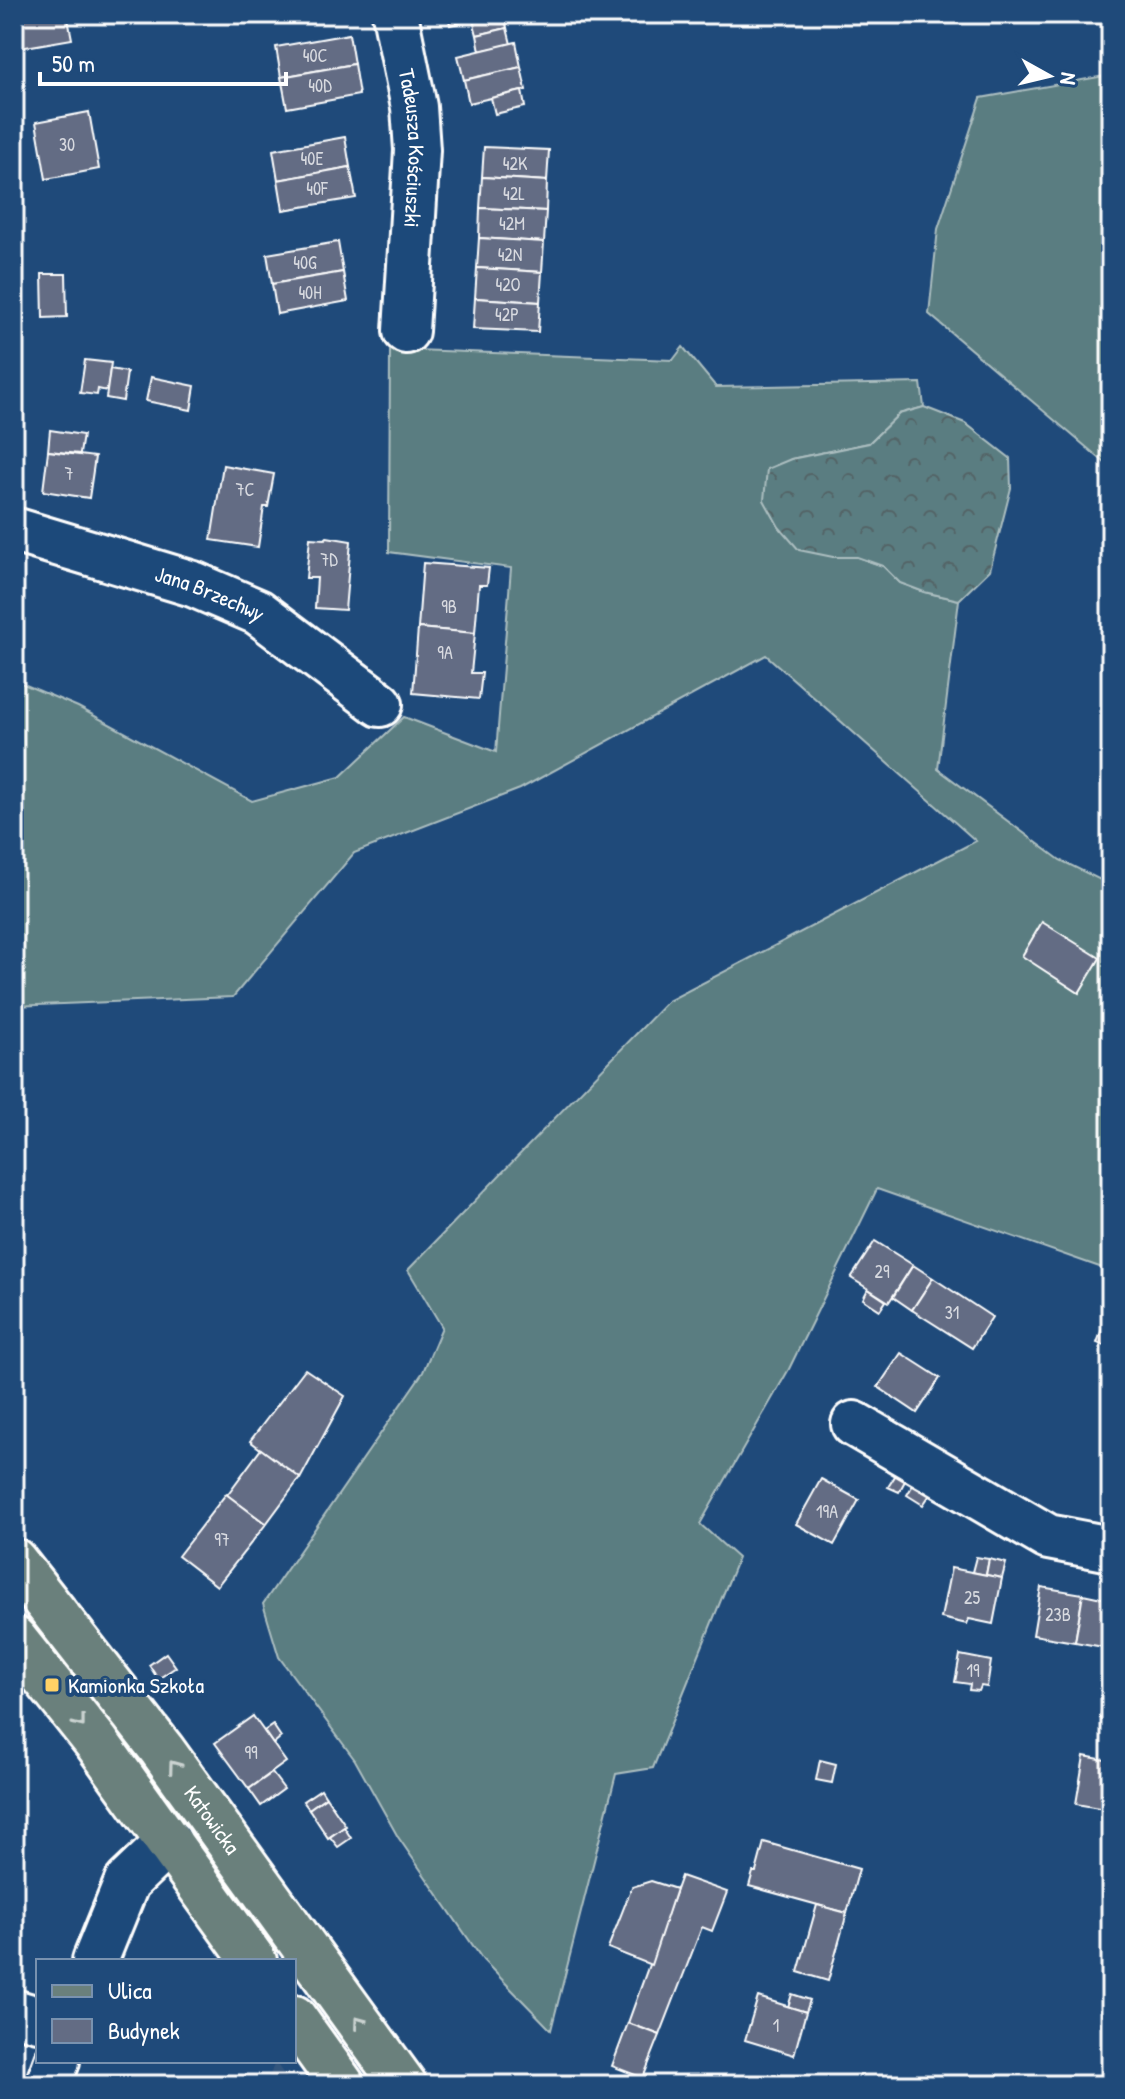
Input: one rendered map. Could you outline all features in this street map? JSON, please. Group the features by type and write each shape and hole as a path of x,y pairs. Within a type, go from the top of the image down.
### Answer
{"main road":[{"name":"Katowicka","path":"14,1561 162,1750 404,2085"},
{"path":"14,1639 97,1743 253,1959"},
{"path":"296,2021 342,2085"}],"street":[{"name":"Tadeusza Kościuszki","path":"395,14 414,107 417,150 406,331"},
{"name":"Jana Brzechwy","path":"14,530 193,584 258,612 380,704"},
{"path":"854,1424 1048,1537 1111,1549"},
{"path":"96,1959 127,1882 169,1842"},
{"path":"14,2012 36,2018"},
{"path":"48,2085 56,2063"}],"shaded area":[{"path":"276,2063 292,2085 266,2085"}],"green space":[{"path":"1104,76 1111,92 1111,468 929,314 938,229 981,98"},
{"path":"683,347 716,387 921,383 924,407 899,414 869,443 791,459 833,557 857,557 883,566 900,583 959,600 938,769 1060,860 1111,885 1111,1271 877,1189 789,1369 700,1524 738,1558 653,1768 616,1774 551,2030 483,1960 398,1837 355,1760 279,1657 263,1604 423,1372 442,1327 408,1270 668,1001 976,841 766,655 520,789 354,853 233,997 14,1006 14,680 78,707 252,801 340,777 404,717 496,752 511,568 389,552 390,349 673,360"},
{"path":"924,407 965,423 1010,458 1011,488 990,570 959,600 900,583 883,566 857,557 833,557 799,550 779,527 764,500 767,469 791,459 869,443 899,414"}],"building":[{"path":"14,14 67,14 72,39 14,49"},
{"path":"448,14 497,14 450,25"},
{"path":"504,14 507,28 477,35 473,20"},
{"path":"507,28 511,44 480,51 477,35"},
{"path":"349,34 354,64 281,77 276,47"},
{"path":"516,42 521,67 464,80 458,56"},
{"path":"354,64 359,95 287,108 281,77"},
{"path":"521,67 526,90 469,103 464,80"},
{"path":"522,91 525,107 495,114 491,98"},
{"path":"89,112 99,169 46,179 36,122"},
{"path":"345,137 350,167 278,180 273,150"},
{"path":"484,147 549,150 547,181 482,177"},
{"path":"350,167 356,198 283,210 278,180"},
{"path":"482,177 547,181 546,211 480,208"},
{"path":"480,208 546,211 544,242 479,238"},
{"path":"479,238 544,242 542,272 477,268"},
{"path":"338,242 343,272 272,284 267,254"},
{"path":"477,268 542,272 540,302 475,298"},
{"path":"343,272 348,301 277,314 272,284"},
{"path":"42,274 66,274 67,317 43,318"},
{"path":"475,298 540,302 538,332 473,329"},
{"path":"85,360 111,363 107,391 98,389 97,395 80,393"},
{"path":"110,369 127,372 123,401 106,398"},
{"path":"151,377 195,386 191,410 146,401"},
{"path":"50,430 83,435 80,454 48,451"},
{"path":"48,451 95,457 89,498 43,491"},
{"path":"223,465 274,474 268,507 264,507 258,547 211,540"},
{"path":"310,538 351,541 345,610 315,608 317,578 306,578"},
{"path":"423,563 489,568 487,585 479,585 475,633 418,628"},
{"path":"418,628 475,633 471,673 482,673 479,699 413,693"},
{"path":"1042,922 1100,958 1079,993 1022,956"},
{"path":"875,1241 913,1265 889,1302 851,1278"},
{"path":"913,1265 933,1278 912,1310 893,1297"},
{"path":"933,1278 992,1317 972,1348 912,1310"},
{"path":"868,1289 886,1301 880,1310 863,1299"},
{"path":"1111,1304 1111,1348 1097,1343"},
{"path":"901,1353 940,1378 917,1413 878,1387"},
{"path":"305,1369 345,1396 300,1479 250,1441"},
{"path":"261,1449 300,1478 266,1524 227,1495"},
{"path":"897,1473 906,1479 899,1492 888,1487"},
{"path":"821,1479 859,1500 834,1545 796,1524"},
{"path":"914,1483 931,1493 923,1505 907,1495"},
{"path":"226,1494 266,1524 217,1586 178,1556"},
{"path":"976,1557 989,1559 986,1575 972,1572"},
{"path":"989,1559 1006,1563 1002,1578 986,1575"},
{"path":"951,1568 1002,1578 993,1624 969,1619 967,1624 941,1618"},
{"path":"1041,1587 1083,1594 1075,1642 1033,1635"},
{"path":"1083,1594 1111,1600 1109,1648 1075,1642"},
{"path":"166,1653 176,1667 158,1679 149,1665"},
{"path":"960,1655 991,1661 987,1687 981,1686 979,1691 969,1690 970,1684 955,1682"},
{"path":"1103,1704 1111,1705 1111,1720 1100,1718"},
{"path":"253,1716 286,1762 249,1789 215,1743"},
{"path":"273,1725 281,1737 273,1744 264,1731"},
{"path":"1084,1756 1111,1761 1111,1810 1076,1804"},
{"path":"820,1760 836,1764 832,1783 816,1780"},
{"path":"272,1773 284,1789 261,1806 249,1789"},
{"path":"321,1789 326,1797 309,1809 303,1801"},
{"path":"326,1797 346,1826 328,1838 309,1809"},
{"path":"344,1827 351,1838 338,1847 330,1837"},
{"path":"764,1842 859,1869 847,1913 749,1886"},
{"path":"681,1876 727,1892 712,1931 702,1927 660,2035 628,2023"},
{"path":"651,1881 676,1889 651,1965 608,1948 632,1887"},
{"path":"817,1905 847,1913 828,1981 798,1972"},
{"path":"792,1994 810,2000 806,2012 788,2007"},
{"path":"758,1997 806,2012 794,2055 745,2040"},
{"path":"628,2023 660,2035 643,2078 612,2066"}],"place":[{"name":"Kamionka Szkoła","path":"52,1685"}]}
